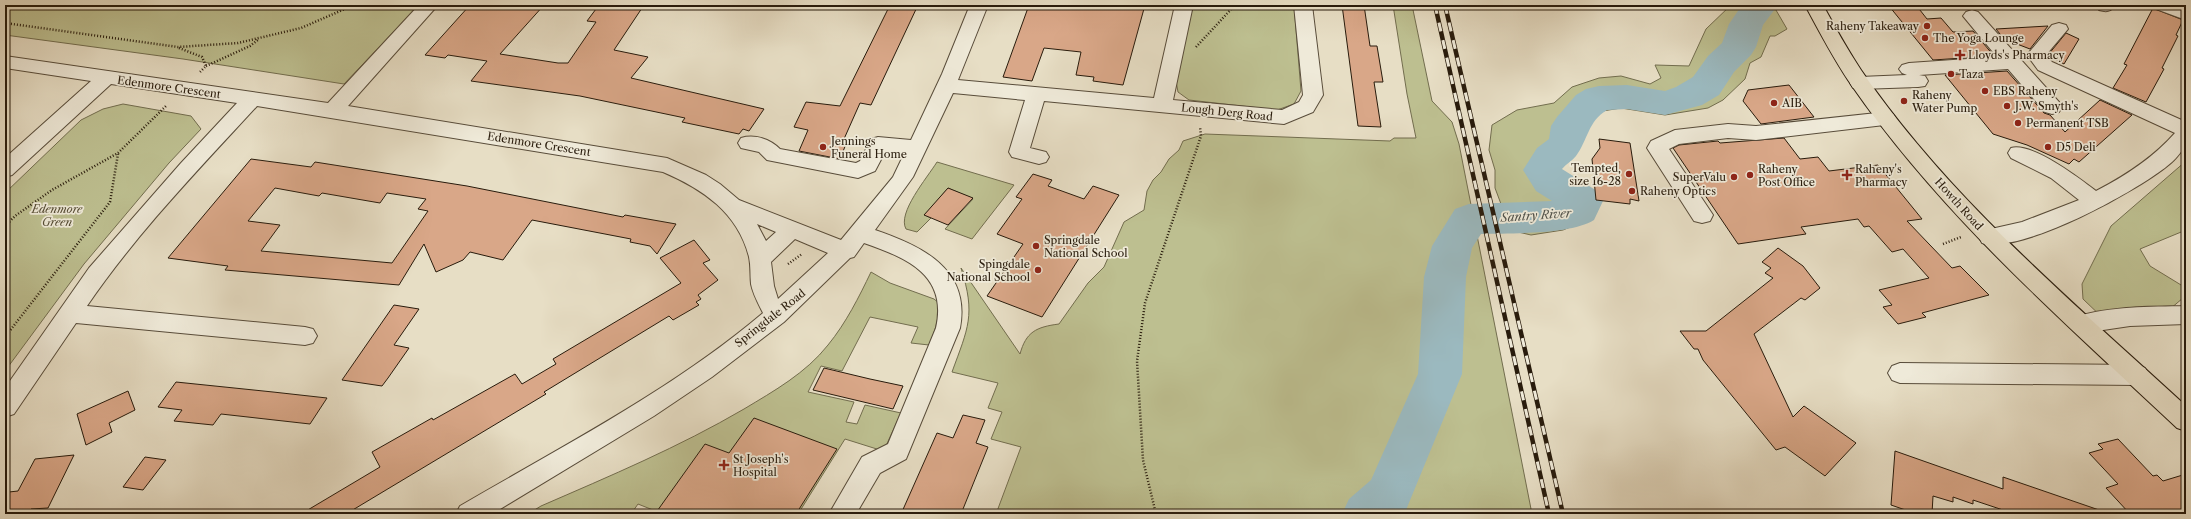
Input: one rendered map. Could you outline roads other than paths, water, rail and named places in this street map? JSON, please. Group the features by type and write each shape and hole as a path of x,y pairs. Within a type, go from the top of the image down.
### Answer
{"main road":[{"name":"Howth Road","path":"1815,7 1860,83 1886,119 1990,237 2186,421"}],"street":[{"path":"332,110 429,5"},
{"name":"Springdale Road","path":"469,514 637,414 685,383 798,298 846,251 862,234 901,181 948,86 979,5"},
{"path":"1162,105 1184,5"},
{"name":"Lough Derg Road","path":"948,86 1284,117 1306,107 1313,95 1303,5"},
{"path":"2162,5 2186,14"},
{"path":"1972,16 2052,107"},
{"path":"1990,237 2025,230 2076,211 2122,187 2165,157 2186,131 2045,66 2036,55 2059,29"},
{"name":"Edenmore Crescent","path":"5,62 332,110 667,165 694,176 716,190 734,206 744,219 755,242 760,259 764,294 776,316"},
{"path":"1860,83 2012,62"},
{"path":"5,170 107,78"},
{"path":"1036,94 1019,152 1039,158"},
{"path":"5,407 97,274 188,168 252,99"},
{"path":"1702,215 1657,148 1658,146 1675,137 1728,131 1756,133 1886,119"},
{"path":"748,143 765,146 774,154 858,172 868,166 878,144 917,148"},
{"path":"2018,153 2058,173 2094,201"},
{"name":"Edenmore Crescent","path":"734,206 846,251"},
{"path":"760,259 793,229"},
{"path":"842,514 871,466 897,451 948,328 951,308 945,286 932,268 914,255 862,234"},
{"path":"70,313 305,336"},
{"path":"2083,324 2130,317 2186,315"},
{"path":"1900,373 2137,375"}],"waterway":[{"name":"Santry River","path":"1366,514 1389,495 1440,374 1445,277 1452,246 1469,219 1524,218 1575,213 1580,210 1583,201 1550,181 1542,170 1550,158 1562,148 1567,140 1570,126 1589,104 1599,98 1627,97 1665,103 1689,96 1706,86 1721,64 1739,47 1746,24 1761,5"}],"railway":[{"path":"1435,5 1549,514"},
{"path":"1445,5 1563,514"}],"place":[{"name":"Raheny Takeaway","path":"1927,26"},
{"name":"The Yoga Lounge","path":"1925,38"},
{"name":"Lloyds's Pharmacy","path":"1960,55"},
{"name":"Taza","path":"1951,74"},
{"name":"EBS Raheny","path":"1985,91"},
{"name":"Raheny Water Pump","path":"1904,101"},
{"name":"AIB","path":"1774,103"},
{"name":"J.W. Smyth's","path":"2007,106"},
{"name":"Permanent TSB","path":"2018,123"},
{"name":"Jennings Funeral Home","path":"823,147"},
{"name":"D5 Deli","path":"2048,147"},
{"name":"Tempted, size 16-28","path":"1629,174"},
{"name":"Raheny Post Office","path":"1750,175"},
{"name":"Raheny's Pharmacy","path":"1847,175"},
{"name":"SuperValu","path":"1734,177"},
{"name":"Raheny Optics","path":"1632,191"},
{"name":"Springdale National School","path":"1036,246"},
{"name":"Spingdale National School","path":"1038,270"},
{"name":"St Joseph's Hospital","path":"724,465"}],"park label":[{"name":"Edenmore Green","path":"57,215"}]}
